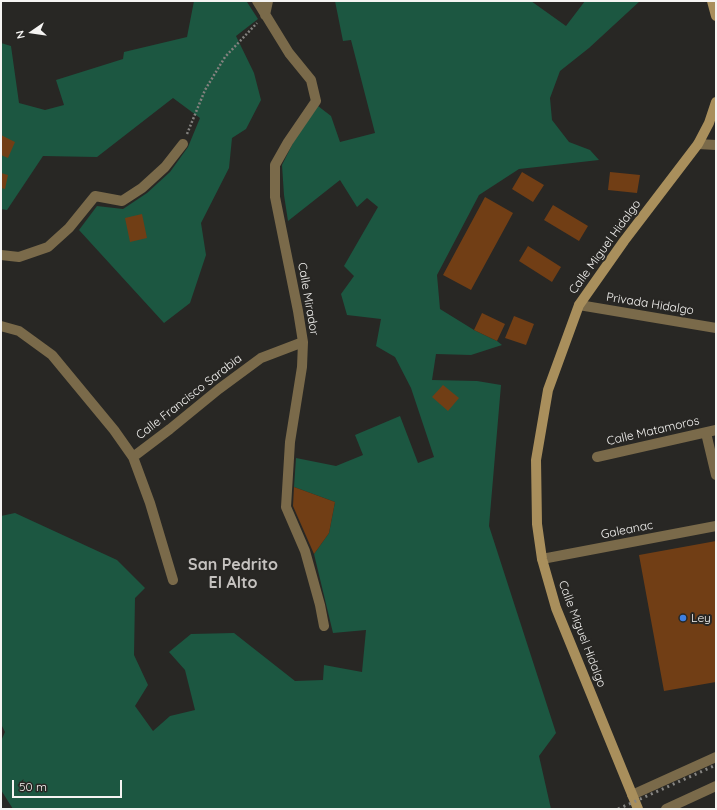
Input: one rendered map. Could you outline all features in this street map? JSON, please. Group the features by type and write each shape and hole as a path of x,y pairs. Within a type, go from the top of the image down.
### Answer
{"main road":[{"path":"712,1 716,16"},
{"name":"Calle Miguel Hidalgo","path":"638,809 556,608 542,559 537,524 536,460 548,390 579,305 624,241 698,144 709,124 716,102"}],"street":[{"name":"Calle Mirador","path":"257,1 289,53 311,80 316,101 288,142 275,165 275,196 303,342 302,367 290,442 286,507 305,551 320,605 324,626"},
{"path":"265,15 268,1"},
{"path":"1,256 19,257 48,247 69,228 95,196 122,201 142,188 165,167 183,144"},
{"path":"698,144 716,145"},
{"name":"Privada Hidalgo","path":"579,305 716,328"},
{"name":"Calle Francisco Sarabia","path":"1,326 19,331 52,355 114,430 133,457 261,358 303,342"},
{"name":"Calle Matamoros","path":"597,457 716,430"},
{"path":"706,433 716,474"},
{"path":"133,457 150,503 173,580"},
{"name":"Galeanac","path":"542,559 716,526"},
{"path":"632,795 716,757"},
{"path":"666,809 716,786"}],"path":[{"path":"183,144 205,90 225,58 265,15"}],"green space":[{"path":"194,1 247,2 258,19 236,36 254,73 261,100 246,129 232,138 229,168 201,223 206,255 190,303 164,323 79,230 97,206 123,209 147,193 170,172 188,147 200,118 173,98 97,157 43,156 7,210 1,209 1,43 11,46 19,103 45,110 64,105 56,80 123,59 124,52 187,37"},
{"path":"335,1 531,1 566,26 585,1 640,1 589,48 560,71 550,98 552,120 569,142 590,150 599,160 519,169 479,195 437,275 440,309 502,345 471,355 436,354 432,380 477,381 501,385 489,526 556,733 539,756 551,809 13,809 1,790 1,741 5,732 1,724 1,516 15,513 117,560 145,588 135,598 134,655 148,685 135,706 153,731 170,716 195,710 185,670 169,652 191,634 234,633 295,681 323,680 324,665 362,672 366,630 333,633 314,554 329,533 335,502 294,487 296,458 336,466 363,455 355,435 400,416 418,463 434,457 411,388 395,357 376,346 381,319 347,315 341,294 354,276 344,266 378,207 367,198 357,207 340,180 288,221 284,195 282,165 294,141 318,106 331,116 340,142 375,133 351,40 343,41"}],"building":[{"path":"1,135 15,142 8,158 1,155"},
{"path":"522,172 544,185 533,202 512,189"},
{"path":"610,172 640,175 637,193 608,190"},
{"path":"1,173 8,175 5,189 1,188"},
{"path":"485,197 513,213 471,290 443,275"},
{"path":"553,205 588,226 579,241 544,220"},
{"path":"142,214 147,238 130,242 125,218"},
{"path":"528,246 561,267 552,282 519,261"},
{"path":"482,313 505,324 497,341 474,330"},
{"path":"514,316 534,324 526,345 505,338"},
{"path":"443,385 459,398 448,411 432,397"},
{"path":"294,487 335,502 329,533 314,554 293,506"},
{"name":"Ley","path":"716,541 716,682 664,691 639,555"}],"railway":[{"path":"618,809 716,765"}],"place":[{"name":"Ley","path":"683,618"}],"district":[{"name":"San Pedrito El Alto","path":"233,574"}]}
